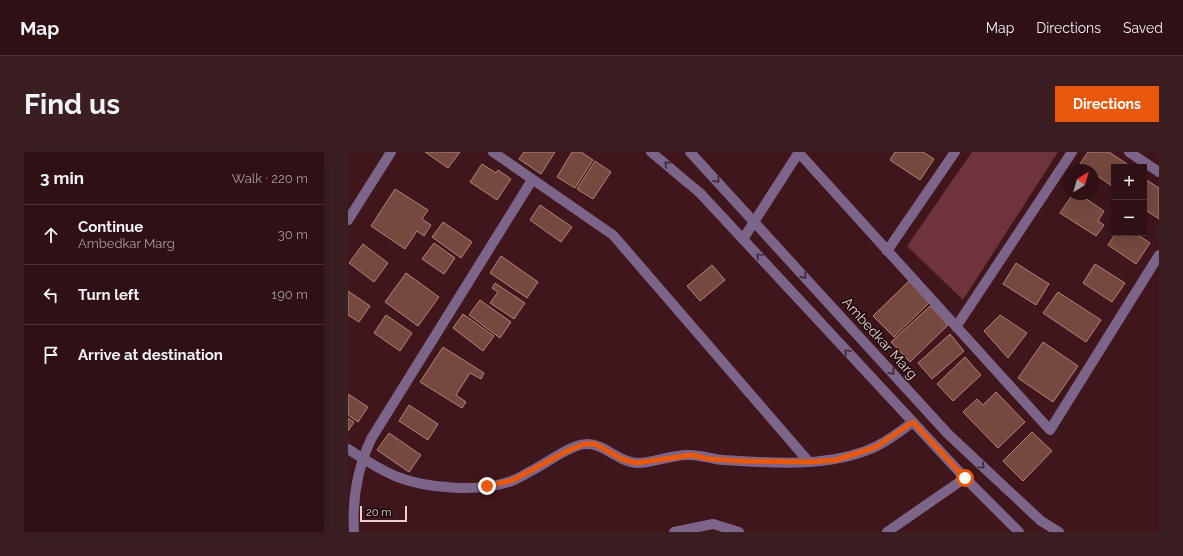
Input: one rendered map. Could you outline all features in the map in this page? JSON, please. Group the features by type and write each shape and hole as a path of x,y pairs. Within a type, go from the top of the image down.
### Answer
{"street":[{"path":"348,220 391,152"},
{"path":"493,152 613,235 809,462"},
{"path":"651,152 700,193 965,478 1018,532"},
{"name":"Ambedkar Marg","path":"690,152 948,434 1041,521 1060,532"},
{"path":"887,251 955,152"},
{"path":"956,327 1072,152"},
{"path":"1129,152 1159,172"},
{"path":"743,239 799,153 1050,430 1159,255"},
{"path":"354,532 353,497 362,459 381,422 532,180"},
{"path":"348,449 362,459 395,476 420,484 452,488 487,486 513,480 569,450 584,444 595,444 622,459 636,463 692,455 709,459 736,461 809,462 836,460 876,447 913,422"},
{"path":"887,532 965,478"},
{"path":"674,532 713,524 739,532"}],"shaded area":[{"path":"972,152 1058,152 963,300 907,246"}],"building":[{"path":"425,152 460,152 448,168"},
{"path":"524,152 555,152 541,174 519,159"},
{"path":"572,152 581,152 593,160 575,188 557,177"},
{"path":"895,152 923,152 934,159 920,180 890,160"},
{"path":"1088,152 1109,152 1127,164 1111,164 1111,185 1099,177 1099,164 1080,164"},
{"path":"595,161 611,172 593,199 577,189"},
{"path":"482,164 496,173 498,170 511,179 497,200 470,182"},
{"path":"1147,180 1159,188 1159,219 1147,211"},
{"path":"395,189 428,210 422,219 431,225 424,236 417,231 405,249 371,226"},
{"path":"1069,200 1088,200 1104,211 1098,221 1104,225 1096,236 1060,213"},
{"path":"540,205 572,227 561,242 530,220"},
{"path":"443,222 472,242 461,258 432,237"},
{"path":"1114,236 1140,236 1150,243 1136,264 1108,245"},
{"path":"434,243 455,258 444,274 422,259"},
{"path":"363,244 388,263 374,282 349,263"},
{"path":"501,256 538,282 527,298 490,273"},
{"path":"1016,263 1049,284 1036,305 1003,284"},
{"path":"1095,264 1125,283 1112,302 1083,283"},
{"path":"712,265 725,280 700,301 687,286"},
{"path":"406,273 439,297 418,326 385,302"},
{"path":"909,281 930,302 894,337 873,316"},
{"path":"495,283 525,303 514,319 490,303 498,292 492,288"},
{"path":"348,291 370,306 359,322 348,315"},
{"path":"1058,292 1101,320 1086,342 1043,313"},
{"path":"480,300 511,322 500,338 469,315"},
{"path":"930,306 948,325 910,362 891,342"},
{"path":"463,314 494,336 483,351 453,328"},
{"path":"386,315 412,333 400,351 374,333"},
{"path":"1000,315 1027,333 1008,358 984,331"},
{"path":"950,334 964,351 932,379 918,363"},
{"path":"1043,342 1078,366 1053,402 1018,378"},
{"path":"443,347 484,373 481,379 470,373 456,395 466,402 462,408 420,382"},
{"path":"965,357 981,375 953,401 937,384"},
{"path":"996,392 1025,422 998,448 963,412 977,399 983,405"},
{"path":"348,394 368,407 358,422 348,415"},
{"path":"409,405 438,424 428,440 399,421"},
{"path":"348,418 354,422 348,431"},
{"path":"1032,432 1052,451 1023,481 1003,461"},
{"path":"389,433 421,455 409,472 377,450"}],"route":[{"path":"487,486 513,480 569,450 584,444 595,444 622,459 636,463 675,456 692,455 709,459 742,461 809,462 836,460 876,447 913,422 965,478"}]}
